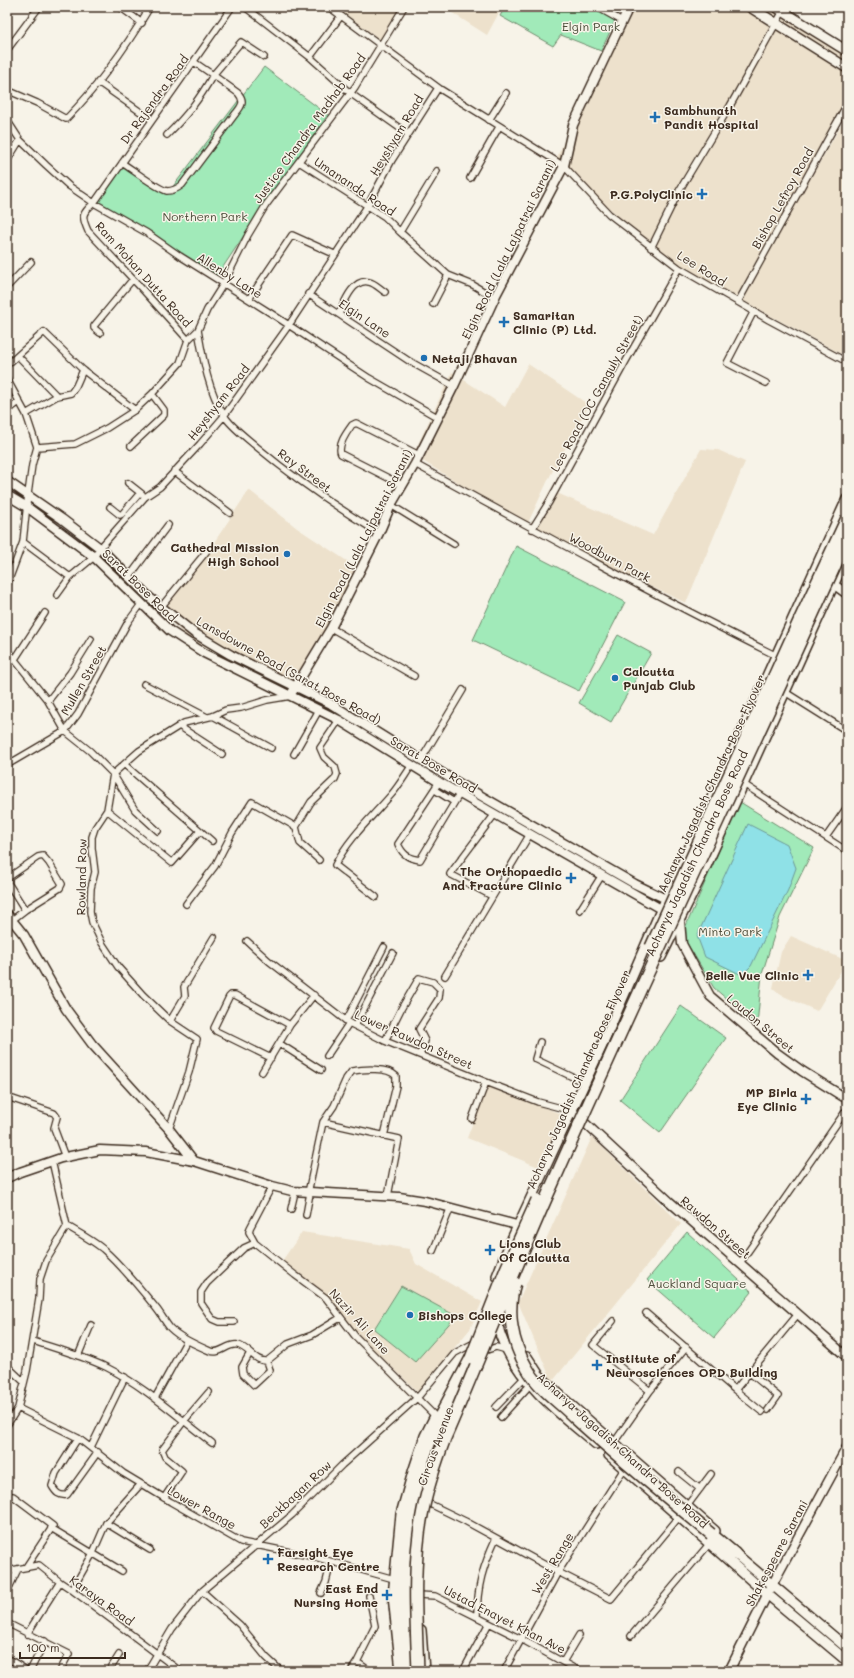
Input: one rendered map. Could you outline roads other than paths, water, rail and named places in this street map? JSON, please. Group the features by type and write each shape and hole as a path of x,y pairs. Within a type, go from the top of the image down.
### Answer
{"highway":[{"name":"Acharya Jagadish Chandra Bose Flyover","path":"471,1358 506,1269 670,904 847,518"},
{"name":"Acharya Jagadish Chandra Bose Flyover","path":"419,1670 416,1566 423,1511 445,1438 540,1213 678,904 733,790 847,539"},
{"path":"540,1213 514,1289 511,1313 514,1336 528,1369 538,1383 710,1538 735,1554"},
{"path":"407,1671 400,1580 407,1518 415,1481 439,1418 471,1358"}],"main road":[{"name":"Elgin Road (Lala Lajpatrai Sarani)","path":"296,688 331,628 379,533 391,505 415,464 437,417 454,386 495,298 564,166 573,125 629,7"},
{"path":"750,7 847,68"},
{"path":"780,9 847,51"},
{"name":"Lansdowne Road (Sarat Bose Road)","path":"7,481 28,494 100,548 160,607 194,633 231,655 331,704 421,760 634,884 686,908"},
{"name":"Sarat Bose Road","path":"7,495 27,507 94,557 170,631 204,653 339,720 440,782 662,909 680,921"},
{"name":"Acharya Jagadish Chandra Bose Road","path":"481,1319 511,1241 585,1083 847,499"},
{"name":"Acharya Jagadish Chandra Bose Road","path":"847,555 680,921 665,949 584,1122 529,1244 503,1309 530,1363 538,1374 565,1400 713,1528 735,1554 847,1648"},
{"path":"814,574 834,584 847,594"},
{"path":"291,696 296,688"},
{"path":"8,919 24,935 66,1009 92,1044 169,1129 194,1161"},
{"name":"Loudon Street","path":"680,921 682,944 710,996 777,1053 802,1071 847,1099"},
{"name":"Rawdon Street","path":"572,1111 670,1202 847,1357"},
{"path":"7,1178 20,1172 65,1157 100,1150 146,1152 194,1161 294,1192 388,1196 425,1201 519,1225 535,1231"},
{"path":"486,1304 503,1309"},
{"name":"Circus Avenue","path":"419,1670 419,1595 421,1555 428,1503 444,1450 503,1309"},
{"path":"481,1319 498,1323"},
{"name":"Circus Avenue","path":"401,1671 393,1596 401,1514 425,1436 472,1344 481,1319"},
{"name":"Acharya Jagadish Chandra Bose Road","path":"498,1323 499,1332 512,1361 527,1382 540,1396 679,1516 710,1538 767,1594 847,1661"},
{"name":"Acharya Jagadish Chandra Bose Flyover","path":"419,1670 408,1624 408,1572 410,1543 418,1494 433,1447 471,1358"},
{"name":"Shakespeare Sarani","path":"728,1671 767,1594 847,1447"}],"street":[{"path":"7,50 40,7"},
{"path":"120,7 142,23"},
{"path":"7,90 66,119 84,101 142,23 150,7"},
{"name":"Dr Rajendra Road","path":"94,203 232,7"},
{"path":"245,7 310,57 350,93 408,134"},
{"name":"Lee Road","path":"329,7 438,88 564,166 609,214 651,248 679,268 847,362"},
{"name":"Justice Chandra Madhab Road","path":"37,447 75,444 107,428 135,410 152,394 180,363 188,340 198,330 207,310 224,283 266,205 350,93 404,7"},
{"path":"597,7 622,21"},
{"path":"651,248 679,191 730,106 775,23 780,9"},
{"path":"310,57 341,16"},
{"path":"167,136 192,109 213,75 241,42 264,57"},
{"path":"122,163 162,189 172,191 182,186 242,105 242,97 238,93 194,62"},
{"path":"98,82 152,120"},
{"name":"Heyshyam Road","path":"57,595 70,577 94,557 124,516 145,497 160,487 224,416 289,325 334,254 368,205 392,160 438,88"},
{"path":"489,120 506,93"},
{"name":"Bishop Lefroy Road","path":"738,302 847,104"},
{"name":"Allenby Lane","path":"7,120 20,140 69,186 94,203 147,233 180,256 249,299 369,378 437,417"},
{"path":"470,178 499,127"},
{"path":"7,161 20,140"},
{"name":"Umananda Road","path":"299,162 385,216 400,232 448,275 473,285 495,298"},
{"path":"400,232 437,171"},
{"name":"Ram Mohan Dutta Road","path":"94,203 85,211 83,219 88,231 188,340"},
{"path":"249,299 292,235 334,254"},
{"path":"7,287 31,262"},
{"name":"Lee Road (OC Ganguly Street)","path":"532,529 549,502 679,268"},
{"path":"433,304 448,275"},
{"path":"100,333 94,328 94,326 133,279"},
{"path":"339,314 346,298 358,284 367,281 373,283 385,292"},
{"name":"Elgin Lane","path":"308,294 409,361 454,386"},
{"path":"754,311 727,363 766,384"},
{"name":"Ram Mohan Dutta Road","path":"198,330 211,387 224,416"},
{"path":"7,365 44,332 83,370 135,410"},
{"path":"18,356 57,396"},
{"path":"26,414 57,396 71,393 83,370"},
{"path":"7,379 26,414 37,447 32,464 23,542 7,585"},
{"path":"131,446 164,415 164,410 152,394"},
{"path":"7,411 19,402"},
{"name":"Ray Street","path":"224,416 248,439 301,482 338,508 379,533"},
{"path":"402,485 341,454 339,450 340,446 349,428 356,423 419,455"},
{"name":"Woodburn Park","path":"415,464 532,529 797,666"},
{"path":"174,471 230,513"},
{"path":"128,483 145,497"},
{"path":"110,508 124,516 140,493"},
{"path":"391,505 454,544"},
{"path":"129,577 168,525"},
{"path":"23,542 70,577"},
{"path":"160,607 206,552"},
{"name":"Mullen Street","path":"7,764 66,731 78,714 128,622 142,603"},
{"path":"15,659 45,613"},
{"path":"331,628 414,676"},
{"path":"48,701 70,673 91,639"},
{"path":"7,650 48,701 66,731 90,751 113,774 135,810 158,831"},
{"path":"144,684 206,717"},
{"path":"421,760 463,690"},
{"path":"785,692 847,731"},
{"path":"113,774 140,751 184,723 213,716 226,710 241,708 267,700 291,696"},
{"path":"294,754 319,710"},
{"path":"213,716 271,748"},
{"path":"319,860 300,843 296,827 310,802 335,779 337,772 336,767 324,757 320,748 339,720"},
{"path":"179,726 222,754"},
{"path":"125,764 212,841"},
{"path":"376,897 334,865 357,832 391,795 412,765"},
{"path":"724,772 847,851"},
{"name":"Rowland Row","path":"113,774 107,810 95,828 92,837 95,872 90,912 92,922 102,943 118,966 143,995 170,1021 197,1039 188,1072 169,1129"},
{"path":"440,782 398,844 403,853 410,859 420,860 460,793"},
{"path":"435,790 454,802"},
{"path":"186,904 215,866 232,833 252,802 296,827"},
{"path":"826,837 847,808"},
{"path":"107,810 172,863 200,831"},
{"path":"492,896 450,874 495,814"},
{"path":"445,976 530,834"},
{"path":"8,919 25,910 60,888 62,884 43,856 38,857 8,879 8,883 25,910"},
{"path":"580,910 602,875"},
{"path":"170,1021 185,996 184,987 214,937"},
{"name":"Lower Rawdon Street","path":"247,941 350,1024 385,1041 486,1082 538,1102 572,1111"},
{"path":"350,1024 384,947"},
{"path":"327,1056 350,1024 392,953"},
{"path":"385,1041 419,978 430,981 440,989 439,998 419,1029 425,1041 420,1055"},
{"path":"262,1072 290,1025 314,994"},
{"path":"271,1058 216,1031 214,1028 229,997 231,995 235,995 290,1025"},
{"path":"540,1042 535,1059 585,1083"},
{"path":"280,1044 321,1070"},
{"path":"306,1215 323,1122 334,1106 350,1073 367,1069 394,1073 396,1076 397,1080 384,1136"},
{"path":"472,1119 486,1082"},
{"path":"13,1099 54,1113 57,1117 54,1128 65,1157"},
{"path":"740,1263 847,1109"},
{"path":"323,1122 398,1139 388,1196"},
{"path":"7,1425 18,1408 24,1382 33,1341 40,1279 49,1256 67,1226 52,1161"},
{"path":"234,1322 219,1322 212,1319 201,1303 201,1292 206,1283 244,1248 255,1243 249,1232 250,1228 272,1186"},
{"path":"291,1209 294,1192"},
{"path":"433,1251 452,1207"},
{"path":"67,1226 103,1249 156,1308 171,1328 187,1340 212,1351 219,1352 231,1345 236,1345 242,1347 259,1360 267,1361 288,1344 312,1336 340,1318"},
{"name":"Nazir Ali Lane","path":"255,1243 295,1276 326,1298 355,1336 418,1397 435,1416"},
{"path":"646,1313 762,1412"},
{"path":"735,1390 798,1314"},
{"path":"613,1322 593,1345 650,1391"},
{"path":"78,1356 91,1325"},
{"path":"155,1398 187,1340"},
{"path":"33,1341 104,1366 125,1377 155,1398 212,1443"},
{"path":"472,1344 487,1350 496,1347 507,1350"},
{"name":"Beckbagan Row","path":"147,1671 172,1629 202,1591 292,1515 342,1465 418,1397 455,1353 472,1344"},
{"path":"606,1453 650,1391 686,1347"},
{"path":"250,1353 242,1367 243,1374 254,1385 270,1370 267,1361"},
{"path":"7,1366 24,1382"},
{"path":"750,1373 778,1396 768,1410"},
{"path":"91,1447 125,1377"},
{"path":"496,1407 527,1382"},
{"path":"501,1417 527,1382"},
{"path":"164,1498 182,1472 165,1458 162,1450 209,1392"},
{"name":"Lower Range","path":"18,1408 78,1438 98,1452 123,1473 242,1542 257,1544 331,1562 394,1579"},
{"path":"78,1438 56,1473 52,1486 56,1492 61,1495 67,1495 98,1452"},
{"name":"West Range","path":"504,1671 558,1572 624,1469"},
{"path":"679,1472 700,1489"},
{"path":"687,1506 711,1474"},
{"path":"72,1590 93,1553 106,1524 141,1484"},
{"path":"7,1496 13,1496 53,1526 26,1567"},
{"path":"428,1503 465,1521 611,1599 679,1516"},
{"path":"106,1524 150,1550"},
{"path":"51,1528 122,1571"},
{"path":"477,1617 480,1576 496,1538"},
{"path":"631,1636 710,1538"},
{"path":"321,1594 331,1562"},
{"name":"Karaya Road","path":"7,1571 39,1564 60,1582 180,1671"},
{"path":"7,1592 18,1569"},
{"path":"27,1634 60,1582"},
{"path":"202,1591 240,1625 266,1657 281,1671"},
{"name":"Ustad Enayet Khan Ave","path":"419,1595 435,1596 521,1639 579,1671"},
{"path":"351,1671 375,1626 370,1596"},
{"path":"7,1623 69,1654 60,1671"},
{"path":"463,1671 489,1623"},
{"path":"563,1662 579,1635"},
{"path":"7,1658 19,1669 29,1671 45,1641"},
{"path":"110,1671 119,1655"},
{"path":"357,1662 370,1671"}],"water":[{"path":"748,824 787,844 796,868 788,890 751,966 742,975 705,957 697,936"}],"place":[{"name":"Sambhunath Pandit Hospital","path":"655,117"},
{"name":"P.G.PolyClinic","path":"702,194"},
{"name":"Samaritan Clinic (P) Ltd.","path":"504,322"},
{"name":"Netaji Bhavan","path":"424,358"},
{"name":"Cathedral Mission High School","path":"287,554"},
{"name":"Calcutta Punjab Club","path":"615,678"},
{"name":"The Orthopaedic And Fracture Clinic","path":"571,878"},
{"name":"Belle Vue Clinic","path":"808,975"},
{"name":"MP Birla Eye Clinic","path":"806,1099"},
{"name":"Lions Club Of Calcutta","path":"490,1250"},
{"name":"Bishops College","path":"410,1315"},
{"name":"Institute of Neurosciences OPD Building","path":"597,1365"},
{"name":"Farsight Eye Research Centre","path":"268,1559"},
{"name":"East End Nursing Home","path":"387,1595"}],"park label":[{"name":"Elgin Park","path":"591,26"},
{"name":"Northern Park","path":"205,216"},
{"name":"Minto Park","path":"730,931"},
{"name":"Auckland Square","path":"697,1283"}]}
